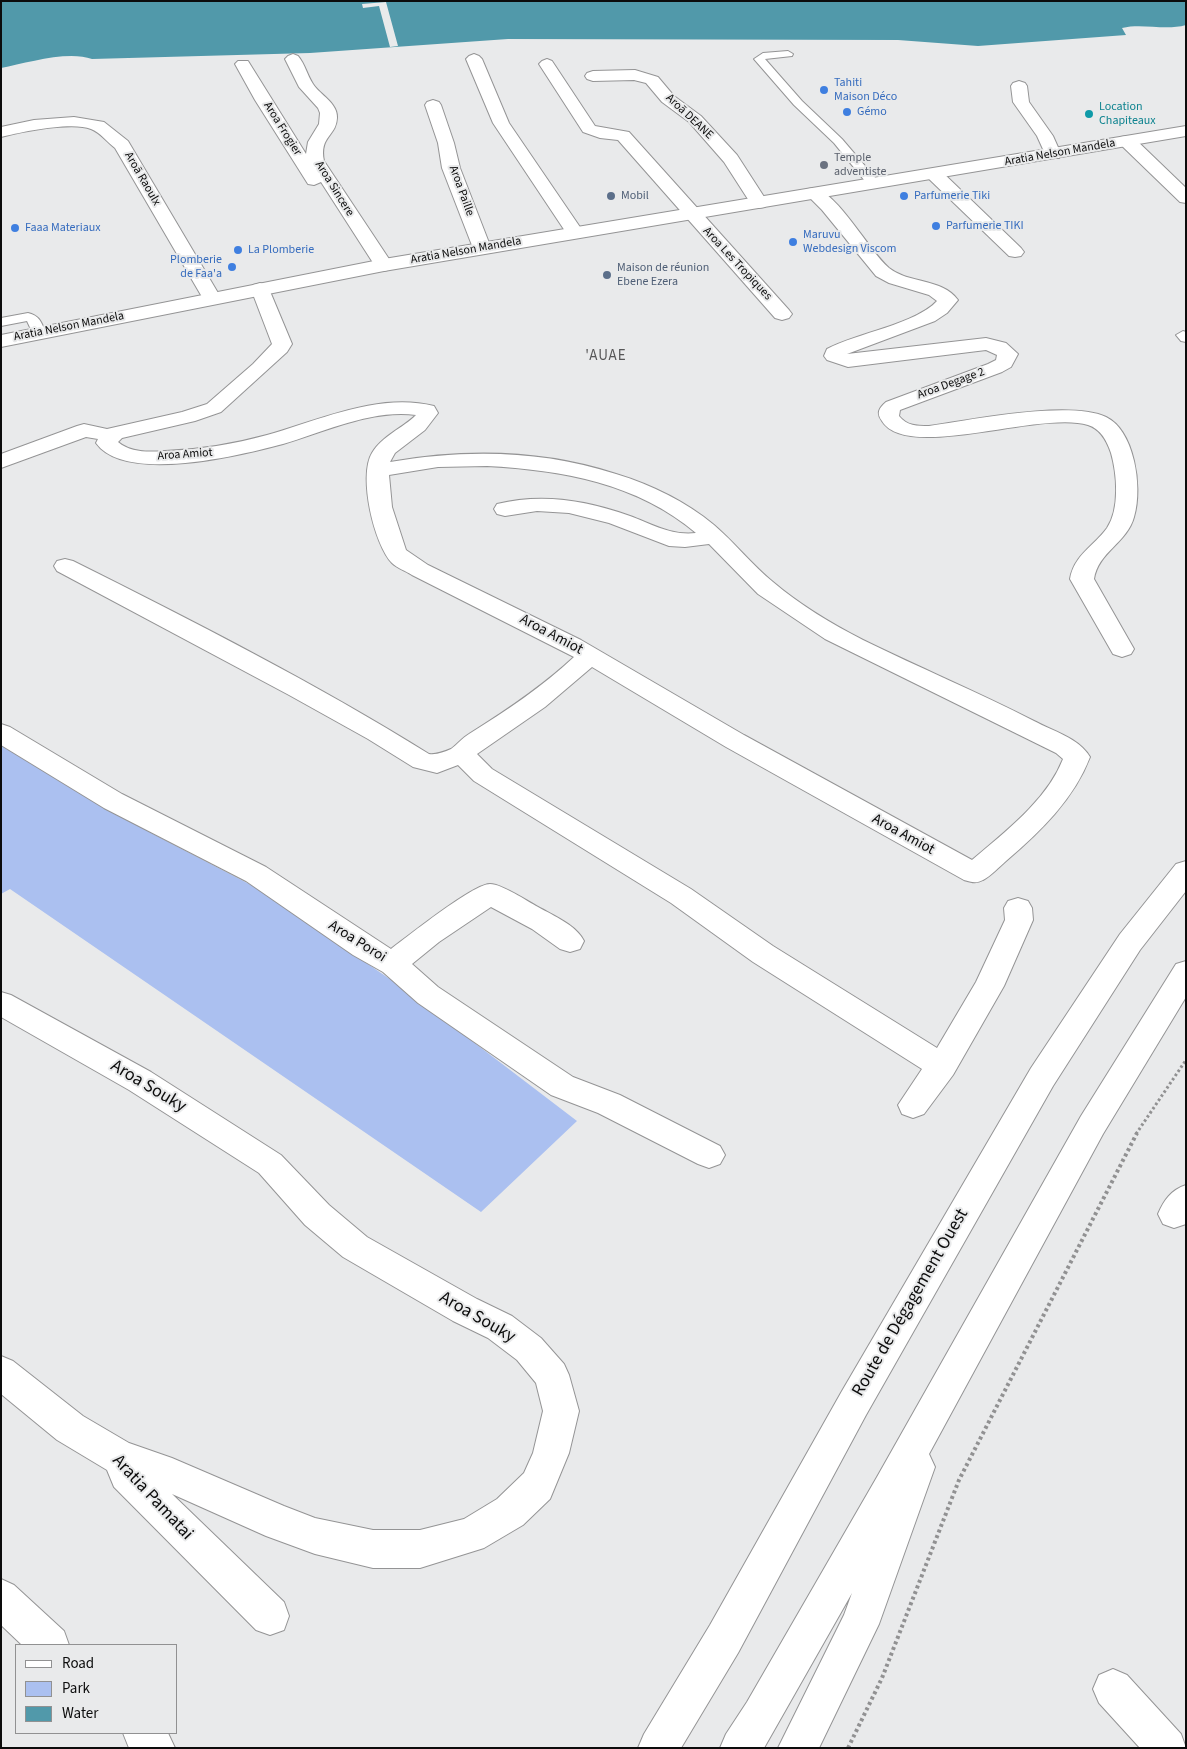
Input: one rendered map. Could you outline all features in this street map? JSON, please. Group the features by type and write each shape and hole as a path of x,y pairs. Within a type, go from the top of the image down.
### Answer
{"main road":[{"name":"Aroa Sincere","path":"294,59 306,86 318,96 328,115 326,125 314,145 313,153 316,161 378,266"},
{"path":"474,59 500,123 576,233"},
{"name":"Aroa Frogier","path":"243,64 293,147 378,266"},
{"name":"Aroa Les Tropiques","path":"547,64 589,129 600,133 623,136 782,314"},
{"name":"Aroā DEANE","path":"593,76 635,75 652,80 668,99 695,119 731,159 759,203"},
{"path":"1019,86 1021,102 1045,136 1054,154"},
{"name":"Aroa Paille","path":"433,105 446,143 451,168 482,248"},
{"name":"Aroā Raoulx","path":"1,132 34,125 86,122 104,130 122,145 212,298"},
{"name":"Aratia Nelson Mandela","path":"1,341 378,266 1184,133"},
{"path":"1127,141 1186,198"},
{"path":"934,174 1015,252"},
{"name":"Aroa Degage 2","path":"814,193 828,206 884,272 896,280 936,291 948,300 946,304 936,311 882,335 840,349 834,353 834,356 848,361 986,344 999,347 1008,354 1004,363 996,368 893,406 888,416 895,425 914,433 1044,419 1083,418 1092,419 1104,425 1116,440 1123,456 1126,476 1123,518 1114,537 1088,560 1082,569 1082,579 1122,649"},
{"path":"1,462 84,430 110,436 124,430 188,417 214,408 260,368 282,344 260,289"},
{"name":"Aroa Amiot","path":"110,436 107,443 110,448 127,456 145,458 174,457 217,453 258,444 306,429 383,410 406,408 427,410 428,413 422,422 381,455 378,470 382,513 392,544 401,558 589,656 852,807 974,874 1005,847 1066,782 1075,766 1077,756 1073,752 960,694 826,630 762,584 687,515 645,490 618,481 562,468 511,462 457,460 378,470"},
{"path":"505,509 520,505 550,504 616,518 673,540 693,541 713,537"},
{"path":"65,566 298,689 377,733 422,761 437,764 462,754 466,748 501,726 567,677 589,656"},
{"name":"Aroa Poroi","path":"1,733 113,801 256,874 363,947 393,964 428,995 562,1086 610,1104 709,1155"},
{"path":"462,754 483,775 681,896 763,954 942,1066"},
{"name":"Route de Dégagement Ouest","path":"658,1748 724,1639 854,1403 1042,1077 1130,942 1186,871"},
{"path":"393,964 429,934 490,894 542,922 570,941"},
{"path":"913,1105 942,1066 989,986 1019,920 1018,908"},
{"path":"740,1748 761,1716 885,1499 1092,1124 1186,972"},
{"name":"Aroa Souky","path":"1,1003 140,1081 270,1164 323,1222 355,1248 465,1310 500,1327 529,1349 552,1375 561,1411 551,1454 537,1486 510,1512 471,1535 420,1549 373,1549 315,1536 279,1524 159,1470 120,1458"},
{"name":"Aratia Pamatai","path":"1,1372 70,1428 120,1458 127,1475 270,1616"},
{"path":"798,1748 860,1624 913,1481 932,1412"},
{"path":"1,1598 49,1644"},
{"path":"1113,1689 1167,1748"},
{"path":"143,1734 154,1748"}],"lane":[{"path":"788,54 762,56 758,59 798,103 838,141 873,183"},
{"path":"1,322 28,317 34,319 39,333"}],"path":[{"path":"848,1748 882,1678 959,1480 1141,1125 1186,1060"}],"green space":[{"path":"1,741 153,834 255,887 400,986 577,1121 481,1212 10,889 1,894"}],"water":[{"path":"1,1 1186,1 1186,25 1178,27 1138,26 1122,28 1126,35 978,46 898,40 508,39 310,53 92,59 71,56 1,68"}],"pier":[{"path":"386,2 398,46 390,47 379,6 363,8 362,4"}],"place":[{"name":"Tahiti Maison Déco","path":"824,90"},
{"name":"Gémo","path":"847,112"},
{"name":"Location Chapiteaux","path":"1089,114"},
{"name":"Temple adventiste","path":"824,165"},
{"name":"Mobil","path":"611,196"},
{"name":"Parfumerie Tiki","path":"904,196"},
{"name":"Parfumerie TIKI","path":"936,226"},
{"name":"Faaa Materiaux","path":"15,228"},
{"name":"Maruvu Webdesign Viscom","path":"793,242"},
{"name":"La Plomberie","path":"238,250"},
{"name":"Plomberie de Faa'a","path":"232,267"},
{"name":"Maison de réunion Ebene Ezera","path":"607,275"}],"district":[{"name":"'AUAE","path":"606,357"}]}
